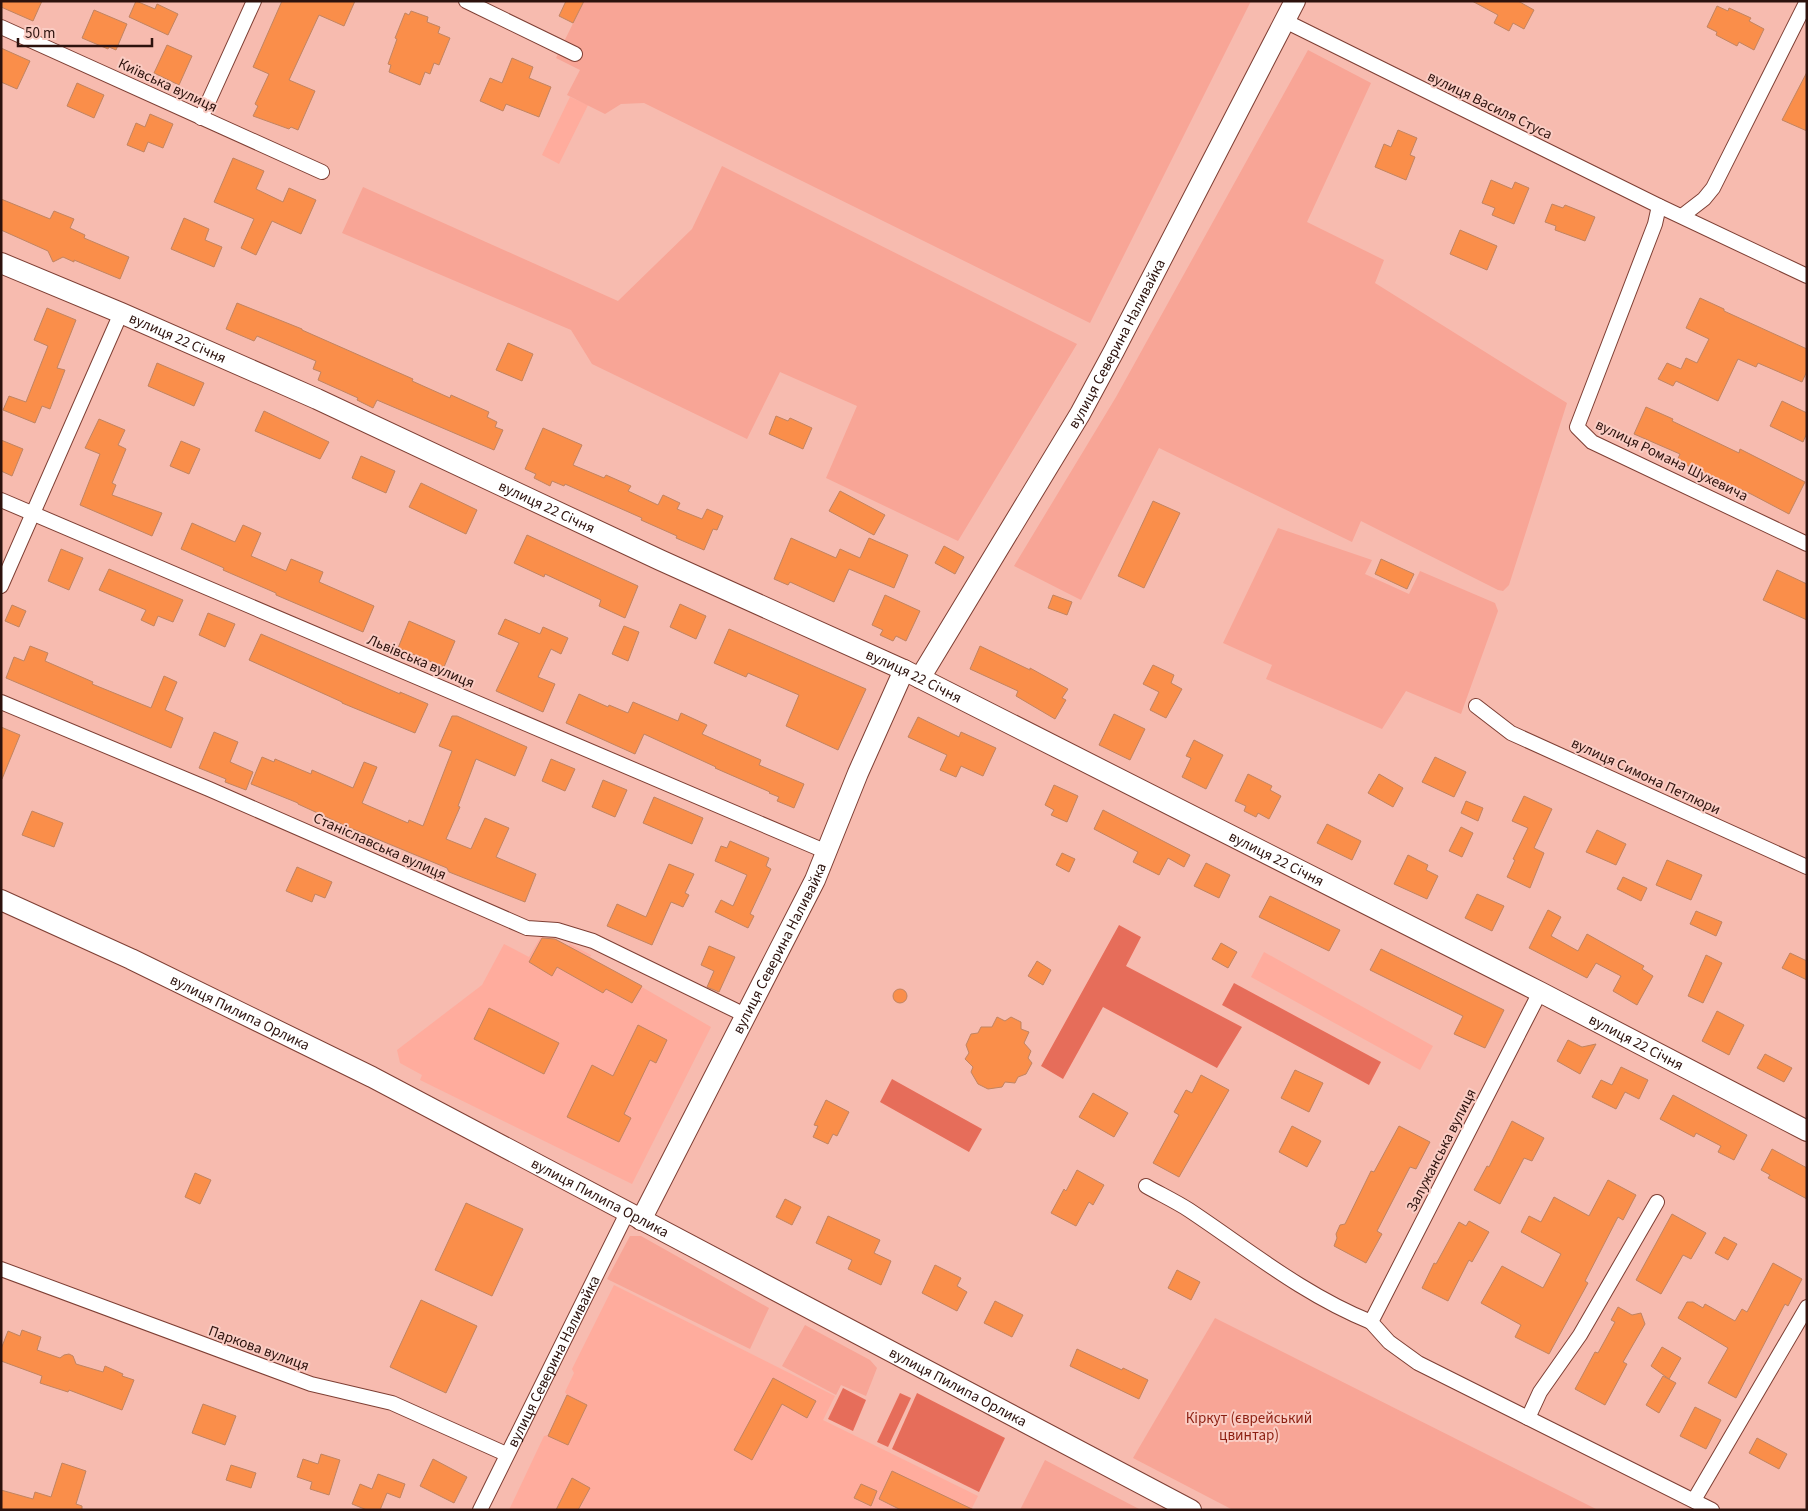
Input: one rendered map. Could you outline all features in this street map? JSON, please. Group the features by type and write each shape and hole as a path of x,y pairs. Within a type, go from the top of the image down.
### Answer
{"street":[{"path":"201,118 254,1"},
{"path":"466,1 575,54"},
{"name":"вулиця Северина Наливайка","path":"480,1510 506,1454 745,1015 815,880 858,772 912,674 1084,406 1295,1"},
{"path":"1682,216 1704,199 1713,188 1806,1"},
{"name":"вулиця Василя Стуса","path":"1285,21 1659,206 1807,276"},
{"name":"Київська вулиця","path":"1,27 322,172"},
{"name":"вулиця Романа Шухевича","path":"1659,206 1655,224 1577,427 1592,442 1807,544"},
{"name":"вулиця 22 Січня","path":"1,263 121,313 317,399 660,560 912,674 1540,992 1807,1131"},
{"path":"1,586 121,313"},
{"name":"Львівська вулиця","path":"1,500 827,852"},
{"name":"Станіславська вулиця","path":"1,702 209,789 527,928 557,930 593,942 745,1015"},
{"name":"вулиця Симона Петлюри","path":"1476,706 1511,732 1807,868"},
{"name":"вулиця Пилипа Орлика","path":"1,900 131,960 372,1077 1191,1510"},
{"name":"Залужанська вулиця","path":"1371,1322 1540,992"},
{"path":"1146,1186 1188,1210 1294,1283 1343,1311 1371,1322 1389,1342 1418,1363 1712,1510"},
{"path":"1528,1418 1540,1392 1580,1336 1657,1202"},
{"name":"Паркова вулиця","path":"1,1269 311,1384 392,1403 506,1454"},
{"path":"1694,1500 1807,1307"}],"shaded area":[{"path":"570,97 588,105 559,164 542,155"},
{"path":"1119,925 1141,937 1126,966 1242,1027 1217,1068 1103,1007 1063,1079 1041,1066"},
{"path":"543,933 591,955 590,957 711,1027 632,1184 420,1080 422,1075 400,1063 397,1050 482,985 504,944 529,957"},
{"path":"1264,952 1433,1046 1420,1070 1251,977"},
{"path":"1234,983 1381,1062 1369,1085 1222,1005"},
{"path":"892,1079 982,1129 969,1152 880,1102"},
{"path":"614,1285 835,1396 823,1420 978,1496 971,1510 509,1510 544,1436 548,1435 567,1395 565,1392 574,1373 572,1369"},
{"path":"843,1388 866,1400 853,1431 828,1419"},
{"path":"900,1393 911,1398 888,1447 877,1442"},
{"path":"917,1393 1005,1438 979,1492 892,1449"}],"green space":[{"path":"584,1 1251,1 1090,323 644,103 621,104 605,114 567,95 580,70 556,58"},
{"path":"1308,50 1371,83 1307,222 1384,260 1375,283 1567,403 1509,585 1503,591 1498,590 1361,521 1352,542 1159,448 1081,600 1014,566 1116,397"},
{"path":"722,166 1077,344 958,541 826,478 857,406 780,372 747,439 592,364 571,330 342,233 363,187 618,301 692,229"},
{"path":"1278,528 1372,560 1365,574 1409,594 1420,571 1495,603 1498,611 1461,714 1406,691 1382,729 1266,679 1272,665 1223,643"},
{"path":"630,1236 641,1236 769,1308 750,1349 607,1279"},
{"name":"Кіркут (єврейський цвинтар)","path":"1215,1318 1598,1510 1233,1510 1133,1458"},
{"path":"805,1325 870,1360 877,1368 866,1396 841,1385 836,1395 782,1366"},
{"path":"1045,1460 1141,1510 1020,1510"}],"building":[{"path":"1,1 42,1 33,21 1,7"},
{"path":"136,1 155,9 157,4 178,14 168,35 129,17"},
{"path":"282,1 355,1 344,26 319,15 289,80 315,91 298,130 291,127 289,129 253,116 258,106 255,104 269,74 253,67"},
{"path":"566,1 584,1 573,23 559,16"},
{"path":"1472,1 1518,1 1534,10 1524,29 1513,23 1509,31 1494,23 1498,15"},
{"path":"1717,6 1728,11 1729,8 1751,18 1749,21 1764,29 1754,50 1739,42 1737,46 1716,35 1717,32 1707,27"},
{"path":"94,10 127,24 116,50 109,47 108,49 82,38"},
{"path":"411,11 428,17 427,22 440,27 438,33 450,38 439,65 434,63 430,74 425,72 420,85 389,72 391,65 388,64 397,39 395,38 405,13 409,15"},
{"path":"167,45 192,56 179,85 154,73"},
{"path":"1,48 30,61 17,89 1,82"},
{"path":"512,58 533,67 529,78 551,87 539,117 506,104 503,111 480,101 490,78 502,83"},
{"path":"1807,72 1807,131 1782,120"},
{"path":"77,83 104,95 94,118 67,106"},
{"path":"150,114 173,124 163,148 148,142 144,152 127,145 136,123 145,127"},
{"path":"1398,130 1417,138 1410,155 1415,157 1406,180 1375,167 1384,144 1391,147"},
{"path":"233,158 264,171 256,189 283,202 289,188 316,200 301,234 272,221 256,255 241,248 254,219 214,202"},
{"path":"1491,180 1512,189 1515,182 1529,188 1514,224 1492,215 1495,208 1482,203"},
{"path":"1,199 50,219 54,211 74,219 70,228 85,235 84,238 129,257 120,279 63,257 53,262 48,251 1,230"},
{"path":"1552,204 1563,208 1565,205 1595,217 1585,241 1555,230 1556,226 1545,222"},
{"path":"184,218 209,229 205,240 222,247 214,267 171,249"},
{"path":"1460,230 1497,246 1487,270 1450,254"},
{"path":"1700,298 1807,349 1807,371 1802,382 1758,363 1756,367 1738,359 1718,401 1676,381 1673,386 1658,379 1667,363 1681,369 1686,358 1697,363 1709,339 1686,328"},
{"path":"237,303 302,329 413,379 412,381 450,398 451,395 489,412 487,417 497,422 495,427 503,430 494,450 377,400 373,408 357,400 358,398 318,380 321,372 313,369 316,361 257,336 254,341 226,329"},
{"path":"47,308 76,320 57,368 65,370 50,409 42,406 35,423 3,410 9,396 26,402 48,346 34,340"},
{"path":"508,343 533,354 522,381 496,370"},
{"path":"157,363 204,383 194,406 148,386"},
{"path":"1782,401 1807,413 1807,433 1803,442 1770,426"},
{"path":"1646,407 1739,453 1740,449 1805,482 1789,514 1751,494 1677,461 1680,454 1634,434"},
{"path":"264,411 329,442 320,459 255,431"},
{"path":"776,416 788,421 790,418 812,428 803,449 769,434"},
{"path":"99,419 125,430 118,445 126,449 112,483 116,485 112,495 162,513 152,536 80,505 100,454 85,448"},
{"path":"543,428 582,445 573,465 604,478 606,475 631,486 628,491 658,505 663,495 680,503 677,509 702,519 707,509 723,516 717,530 713,529 704,550 641,520 642,518 565,484 564,486 552,481 550,486 534,478 536,474 525,469"},
{"path":"1,440 23,449 12,476 1,471"},
{"path":"181,441 200,449 189,474 170,466"},
{"path":"361,456 395,471 386,493 352,478"},
{"path":"421,483 477,510 466,534 409,507"},
{"path":"840,491 885,515 874,535 829,511"},
{"path":"1153,501 1180,513 1144,588 1118,576"},
{"path":"192,523 235,542 243,525 261,533 251,556 286,571 291,559 323,572 319,582 374,606 363,632 276,595 276,593 181,549"},
{"path":"527,535 638,586 625,618 599,606 601,600 545,574 544,577 514,563"},
{"path":"791,538 836,558 840,549 860,558 869,538 908,555 894,588 849,569 834,602 790,582 788,585 774,579"},
{"path":"944,546 964,557 955,574 935,563"},
{"path":"61,549 83,558 69,590 48,581"},
{"path":"1381,559 1414,574 1407,589 1375,574"},
{"path":"109,569 183,600 173,622 158,616 154,626 141,620 146,610 99,590"},
{"path":"1777,570 1807,584 1807,620 1763,600"},
{"path":"885,595 920,611 906,641 896,636 893,641 880,635 883,630 872,625"},
{"path":"1053,595 1072,602 1067,615 1048,608"},
{"path":"680,604 706,616 696,639 670,627"},
{"path":"12,605 26,611 19,627 5,621"},
{"path":"208,613 235,624 225,647 199,635"},
{"path":"505,619 540,634 543,627 568,638 561,654 551,649 538,677 555,684 543,712 496,691 519,643 498,634"},
{"path":"409,621 455,641 444,667 398,648"},
{"path":"624,626 639,632 628,661 612,654"},
{"path":"729,629 866,689 838,750 786,726 799,695 748,673 746,677 714,663"},
{"path":"261,634 400,694 400,692 428,704 415,733 342,703 249,660"},
{"path":"30,646 48,653 45,661 93,682 92,684 151,708 164,676 177,682 165,710 183,718 171,748 6,678 14,657 24,661"},
{"path":"980,646 1030,670 1030,668 1068,689 1062,698 1066,700 1055,719 1016,696 1018,691 970,669"},
{"path":"1153,665 1174,675 1171,683 1182,689 1166,718 1150,710 1159,692 1143,684"},
{"path":"579,694 608,707 609,705 628,713 633,702 678,721 681,713 707,725 702,734 761,760 759,765 804,784 794,808 777,801 779,797 770,792 644,734 635,754 566,723"},
{"path":"1114,714 1145,729 1130,760 1099,745"},
{"path":"452,716 457,716 527,747 515,776 476,759 458,806 460,807 446,839 471,849 485,818 509,828 496,857 536,874 525,902 449,872 447,868 251,784 262,757 274,762 275,759 311,774 312,770 353,788 364,762 377,767 362,803 408,823 409,820 423,826 452,751 439,746"},
{"path":"918,717 959,737 961,732 996,748 983,776 961,766 956,777 940,770 947,755 908,737"},
{"path":"1,727 20,735 2,779 1,779"},
{"path":"214,732 238,742 230,762 253,772 246,790 225,782 226,779 199,768"},
{"path":"1194,740 1223,755 1206,789 1182,777 1191,758 1186,756"},
{"path":"1435,757 1466,772 1454,797 1422,782"},
{"path":"551,759 575,769 565,791 542,781"},
{"path":"1248,774 1272,786 1270,790 1281,796 1269,819 1258,813 1256,817 1244,811 1246,806 1235,801"},
{"path":"1379,774 1403,788 1393,807 1368,793"},
{"path":"603,780 627,790 615,817 592,807"},
{"path":"1054,785 1078,796 1067,822 1051,815 1054,810 1045,805"},
{"path":"1524,796 1552,809 1534,848 1544,853 1530,888 1507,877 1515,860 1513,859 1528,828 1512,821"},
{"path":"654,797 703,818 692,844 643,823"},
{"path":"1466,801 1483,808 1478,821 1461,813"},
{"path":"1103,810 1190,855 1184,867 1168,858 1159,875 1133,862 1138,852 1094,829"},
{"path":"32,811 63,823 54,847 22,835"},
{"path":"1327,824 1361,841 1352,860 1317,843"},
{"path":"1461,827 1473,833 1462,857 1449,851"},
{"path":"1597,830 1626,844 1616,865 1586,852"},
{"path":"730,841 769,858 766,866 771,869 750,914 754,916 748,928 715,912 721,900 733,906 747,875 715,861 721,846 727,848"},
{"path":"1062,853 1075,859 1069,872 1056,865"},
{"path":"1408,855 1428,865 1426,870 1438,876 1427,899 1394,884"},
{"path":"1667,860 1702,875 1691,900 1656,885"},
{"path":"1206,863 1230,875 1219,898 1194,886"},
{"path":"669,864 694,874 685,893 689,895 683,907 671,902 652,945 607,926 617,904 646,917"},
{"path":"297,867 332,882 325,898 315,894 312,902 286,891"},
{"path":"1623,877 1647,888 1641,901 1617,889"},
{"path":"1477,894 1504,906 1492,931 1465,918"},
{"path":"1270,896 1340,930 1329,951 1259,917"},
{"path":"1548,910 1561,917 1551,936 1578,951 1587,934 1644,966 1642,969 1653,976 1637,1005 1613,991 1621,976 1596,963 1587,978 1529,948"},
{"path":"1696,911 1722,922 1716,936 1690,924"},
{"path":"542,938 555,939 642,986 632,1003 606,989 603,993 557,967 552,976 529,962"},
{"path":"1221,943 1237,952 1228,968 1212,959"},
{"path":"709,946 735,957 719,992 707,987 714,971 701,965"},
{"path":"1381,949 1504,1010 1485,1048 1454,1034 1463,1016 1370,970"},
{"path":"1790,953 1807,961 1807,980 1782,968"},
{"path":"1706,955 1722,963 1703,1003 1688,996"},
{"path":"1037,961 1051,970 1043,985 1028,976"},
{"path":"897,989 903,989 907,996 903,1003 897,1003 893,999 893,993"},
{"path":"489,1008 559,1043 544,1074 474,1039"},
{"path":"1717,1011 1744,1025 1729,1055 1702,1041"},
{"path":"997,1017 1005,1021 1011,1017 1021,1022 1021,1029 1029,1032 1024,1043 1031,1051 1028,1058 1032,1063 1026,1074 1018,1077 1015,1083 1005,1082 1002,1087 988,1089 978,1084 971,1072 973,1067 965,1059 969,1053 966,1045 971,1034 978,1033 981,1027 992,1027"},
{"path":"638,1025 667,1040 656,1063 650,1060 624,1114 631,1118 619,1142 567,1117 592,1065 613,1076"},
{"path":"1568,1040 1582,1047 1596,1044 1580,1074 1557,1061"},
{"path":"1765,1054 1792,1068 1784,1082 1757,1068"},
{"path":"1621,1067 1648,1080 1639,1099 1625,1092 1616,1109 1592,1097 1601,1080 1612,1085"},
{"path":"1295,1070 1323,1083 1309,1112 1281,1098"},
{"path":"1201,1075 1229,1090 1179,1177 1153,1163 1179,1115 1174,1112 1186,1090 1192,1093"},
{"path":"1093,1093 1128,1113 1114,1137 1079,1117"},
{"path":"1673,1095 1747,1135 1734,1160 1718,1152 1721,1146 1696,1133 1694,1137 1660,1119"},
{"path":"826,1100 849,1112 837,1136 833,1134 828,1144 813,1137 818,1126 814,1125"},
{"path":"1512,1121 1544,1138 1532,1161 1524,1158 1500,1204 1474,1190 1487,1166 1489,1167"},
{"path":"1292,1126 1321,1141 1307,1167 1279,1152"},
{"path":"1399,1126 1430,1142 1416,1169 1410,1167 1377,1231 1382,1234 1366,1263 1334,1246 1337,1238 1336,1234 1340,1225 1345,1224 1371,1171 1374,1172"},
{"path":"1772,1149 1807,1168 1807,1199 1768,1178 1770,1175 1761,1170"},
{"path":"1077,1170 1104,1185 1093,1205 1089,1202 1076,1226 1051,1213"},
{"path":"195,1173 211,1180 200,1204 185,1197"},
{"path":"1608,1180 1636,1195 1623,1220 1618,1217 1585,1281 1588,1283 1549,1354 1515,1337 1521,1325 1481,1303 1502,1266 1543,1288 1561,1254 1521,1232 1529,1216 1541,1222 1554,1197 1589,1216"},
{"path":"785,1199 801,1207 792,1225 776,1217"},
{"path":"466,1203 523,1229 492,1296 435,1270"},
{"path":"1672,1214 1706,1233 1691,1259 1683,1255 1661,1294 1636,1280"},
{"path":"828,1216 880,1240 874,1253 891,1261 881,1285 848,1269 852,1260 816,1243"},
{"path":"1469,1221 1489,1232 1472,1262 1469,1260 1448,1301 1422,1288 1434,1263 1436,1264 1459,1222 1466,1226"},
{"path":"1724,1237 1737,1244 1728,1260 1715,1253"},
{"path":"1773,1263 1802,1279 1788,1306 1785,1304 1736,1398 1708,1383 1728,1348 1678,1318 1687,1302 1693,1302 1703,1308 1705,1304 1735,1321 1742,1309 1747,1312"},
{"path":"935,1265 961,1278 957,1286 967,1292 957,1311 922,1293"},
{"path":"1177,1270 1200,1282 1191,1300 1168,1288"},
{"path":"421,1300 477,1326 446,1393 390,1367"},
{"path":"995,1301 1023,1315 1012,1337 984,1323"},
{"path":"1618,1307 1632,1315 1641,1313 1645,1324 1623,1362 1627,1364 1605,1405 1575,1389 1595,1352 1598,1353 1615,1322 1611,1320"},
{"path":"22,1330 41,1337 37,1350 60,1358 69,1354 73,1356 76,1364 103,1372 105,1366 123,1374 122,1376 134,1380 122,1410 69,1390 68,1392 40,1383 42,1376 1,1361 1,1349 8,1331 20,1336"},
{"path":"1662,1347 1681,1358 1669,1379 1651,1366"},
{"path":"1077,1349 1148,1380 1139,1399 1070,1366"},
{"path":"1663,1376 1676,1383 1659,1413 1646,1405"},
{"path":"773,1378 816,1401 807,1418 782,1404 752,1460 734,1450"},
{"path":"567,1395 587,1405 568,1445 548,1436"},
{"path":"203,1404 236,1416 225,1445 192,1433"},
{"path":"1695,1407 1721,1420 1706,1449 1680,1436"},
{"path":"1757,1438 1787,1454 1779,1469 1749,1453"},
{"path":"321,1454 340,1460 329,1495 310,1489 312,1482 297,1477 303,1459 318,1464"},
{"path":"433,1459 467,1477 454,1503 420,1486"},
{"path":"62,1463 86,1471 76,1504 82,1506 82,1510 1,1510 1,1490 33,1499 35,1492 51,1497"},
{"path":"231,1465 256,1473 251,1488 226,1480"},
{"path":"892,1471 974,1510 901,1510 879,1499"},
{"path":"378,1474 405,1484 400,1498 387,1493 380,1510 367,1510 352,1504 360,1484 372,1489"},
{"path":"572,1478 590,1488 578,1510 556,1510"},
{"path":"861,1484 877,1491 871,1506 854,1498"}]}
